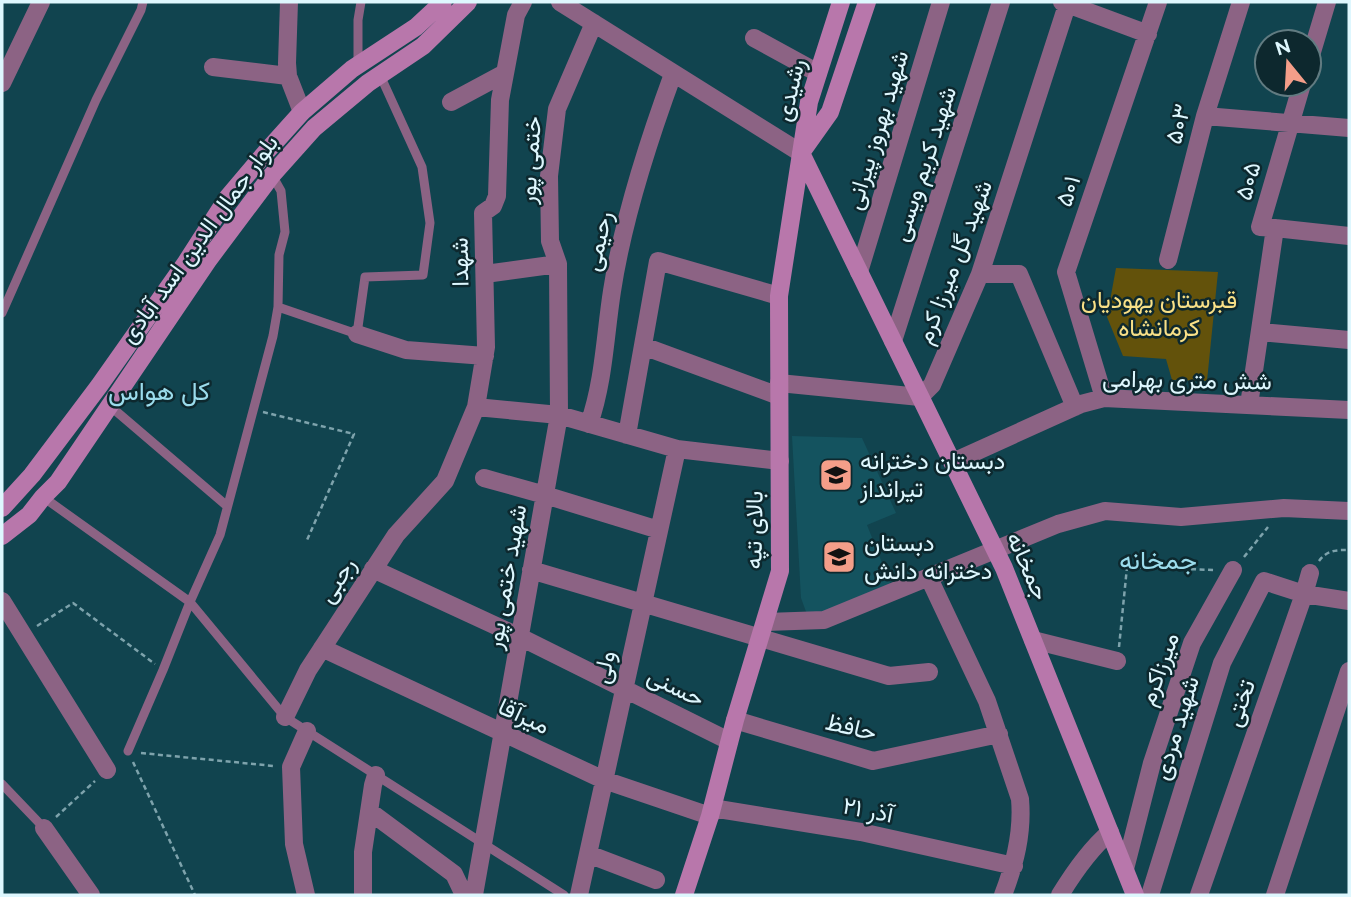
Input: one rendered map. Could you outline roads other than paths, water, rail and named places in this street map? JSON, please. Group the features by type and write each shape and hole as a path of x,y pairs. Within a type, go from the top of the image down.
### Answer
{"street":[{"path":"2,83 41,2"},
{"path":"289,2 288,76 302,112"},
{"name":"بلوار جمال الدین اسد آبادی","path":"2,508 32,475 99,386 185,264 228,197 257,162 302,112 358,65 416,27 443,2"},
{"name":"بلوار جمال الدین اسد آبادی","path":"4,529 29,515 58,482 209,259 272,176 314,128 380,75 423,46 468,2"},
{"name":"شهدا","path":"445,481 476,407 485,356 483,213 493,206 497,196 500,100 516,15 523,2"},
{"path":"560,2 801,153"},
{"name":"رشیدی","path":"801,153 809,102 841,2"},
{"name":"رشیدی","path":"801,153 830,113 867,2"},
{"name":"شهید بهروز پیرانی","path":"859,272 941,2"},
{"name":"شهید کریم ویسی","path":"893,341 1001,2"},
{"path":"1066,2 1148,33"},
{"name":"شهید گل میرزا کرم","path":"920,397 932,385 980,274 1066,2"},
{"name":"۵۰۱","path":"1104,398 1066,272 1158,2"},
{"name":"۵۰۳","path":"1168,260 1205,116 1241,2"},
{"path":"1319,28 1327,2"},
{"name":"ختمی پور","path":"558,264 550,241 549,176 557,109 594,23"},
{"path":"754,38 818,73"},
{"path":"213,68 288,76"},
{"path":"451,102 505,73"},
{"name":"رحیمی","path":"589,424 596,405 612,290 631,204 656,119 673,74"},
{"name":"۵۰۵","path":"1250,405 1275,228 1261,227 1298,98"},
{"path":"1205,116 1349,128"},
{"name":"جمخانه","path":"801,153 995,549 1135,895"},
{"name":"بالای تپه","path":"687,895 735,720 780,571 779,296 801,153"},
{"path":"257,162 272,176"},
{"path":"1275,228 1349,236"},
{"path":"627,435 658,261 779,296"},
{"path":"485,274 558,264"},
{"name":"شهید ختمی پور","path":"474,895 559,415 558,264"},
{"path":"980,274 1018,274 1075,407"},
{"path":"1261,332 1349,340"},
{"path":"357,334 406,349 485,356"},
{"path":"643,346 779,390 920,397"},
{"name":"شش متری بهرامی","path":"953,463 1075,407 1104,398 1349,410"},
{"path":"476,407 559,415 677,449 780,461"},
{"name":"ولی","path":"579,895 677,449"},
{"path":"484,478 659,530"},
{"name":"رجبی","path":"285,717 308,670 396,534 445,481"},
{"path":"763,630 824,620 1058,524 1105,511 1181,517 1284,508 1349,511"},
{"name":"حسنی","path":"373,569 520,637 729,741"},
{"path":"531,570 643,604 763,630 889,676 929,672"},
{"name":"میرزاکرم","path":"1125,869 1152,763 1192,643 1233,570"},
{"name":"تختی","path":"1199,895 1310,573"},
{"path":"929,578 987,701 1020,799 1021,815 1014,866 1003,895"},
{"name":"شهید مردی","path":"1150,895 1222,663 1264,581 1304,594"},
{"path":"1304,594 1349,601"},
{"path":"2,601 107,770"},
{"path":"1033,640 1117,661"},
{"name":"میرآقا","path":"322,648 604,780 711,812"},
{"path":"1275,895 1349,671"},
{"name":"حافظ","path":"735,720 873,761 999,734"},
{"path":"306,895 294,844 291,767 307,731"},
{"path":"363,895 363,852 376,775"},
{"path":"369,811 454,874 464,895"},
{"name":"۲۱ آذر","path":"711,812 861,832 1014,866"},
{"path":"44,828 91,895"},
{"path":"1060,895 1095,845 1110,832"},
{"path":"588,854 656,880"},
{"path":"450,895 454,874"}],"lane":[{"path":"2,313 96,100 143,2"},
{"path":"358,65 358,20 361,2"},
{"path":"278,307 357,334 365,277 424,275 430,223 422,167 380,75"},
{"path":"128,751 220,535 273,337 278,307 279,255 285,232 281,191 272,176"},
{"path":"110,406 227,506"},
{"path":"43,497 190,602 285,717 564,895"},
{"path":"2,784 44,828"}],"place":[{"name":"دبستان دخترانه تیرانداز","path":"836,475"},
{"name":"دبستان دخترانه دانش","path":"839,557"}],"district":[{"name":"کل هواس","path":"159,391"},
{"name":"جمخانه","path":"1158,560"}],"park label":[{"name":"قبرستان یهودیان کرمانشاه","path":"1159,314"}]}
